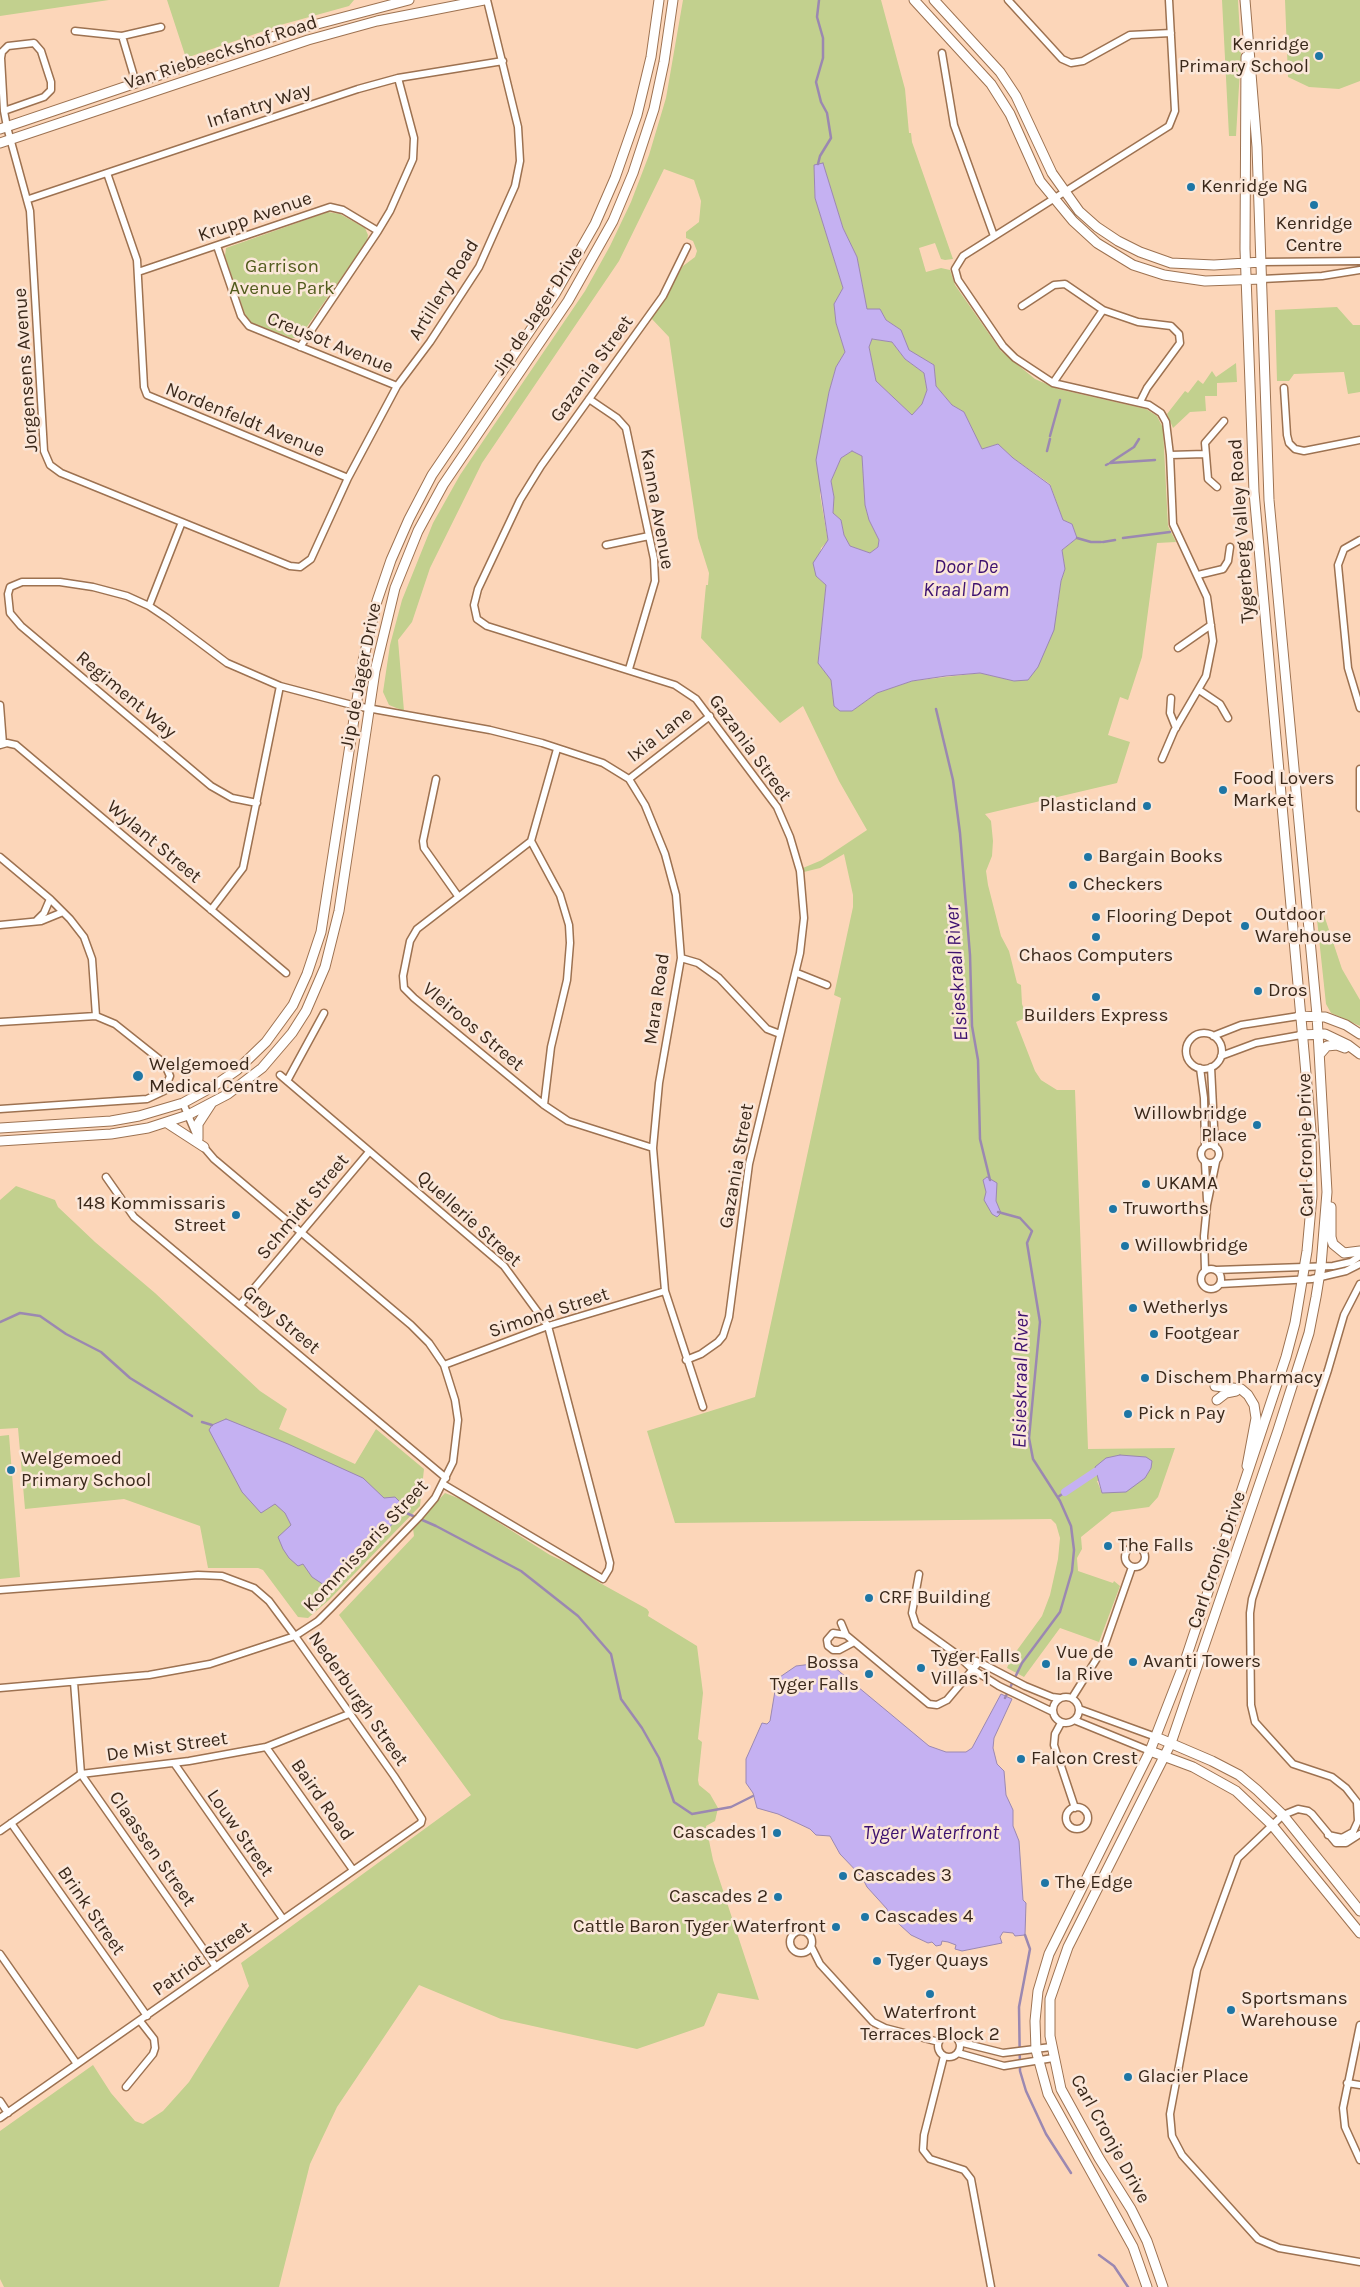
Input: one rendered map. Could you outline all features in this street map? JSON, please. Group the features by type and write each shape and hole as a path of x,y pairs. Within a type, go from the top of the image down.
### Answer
{"main road":[{"name":"Van Riebeeckshof Road","path":"3,128 295,30 409,0"},
{"name":"Van Riebeeckshof Road","path":"0,143 354,27 486,0"},
{"name":"Jip de Jager Drive","path":"0,1128 111,1121 139,1116 183,1103 226,1078 256,1053 284,1018 300,990 321,932 356,706 366,648 377,601 409,519 440,462 573,265 615,178 642,98 660,0"},
{"name":"Jip de Jager Drive","path":"0,1140 111,1134 167,1123 188,1115 228,1094 262,1068 292,1033 313,998 325,967 339,910 381,639 395,588 431,505 472,440 568,301 600,245 620,204 654,109 664,62 673,0"},
{"path":"914,0 982,72 1000,96 1010,114 1034,171 1053,199 1073,222 1097,243 1116,256 1140,268 1189,280 1262,279"},
{"path":"934,0 989,59 1016,96 1052,173 1079,211 1097,227 1118,242 1148,256 1171,263 1190,265 1262,262"},
{"name":"Tygerberg Valley Road","path":"1246,0 1257,147 1269,500 1318,1034"},
{"name":"Tygerberg Valley Road","path":"1248,42 1245,62 1244,157 1246,280 1258,559 1301,1035"},
{"path":"117,104 128,95 136,83 141,88 156,91"},
{"path":"1299,1016 1317,1015 1346,1025 1360,1034"},
{"path":"1301,1035 1318,1034 1331,1036 1360,1055"},
{"name":"Carl Cronje Drive","path":"1163,2287 1147,2241 1131,2209 1094,2150 1061,2089 1051,2047 1050,1999 1059,1967 1171,1743 1293,1388 1320,1278 1327,1192 1318,1034"},
{"name":"Carl Cronje Drive","path":"1147,2287 1133,2247 1048,2094 1036,2050 1036,2002 1049,1954 1156,1737 1185,1661 1286,1357 1304,1280 1310,1222 1312,1164 1301,1035"},
{"path":"1320,1054 1325,1047 1332,1045 1343,1047 1360,1055"},
{"path":"198,1139 198,1124 211,1104"},
{"path":"167,1123 204,1147"},
{"path":"1327,1192 1331,1202 1330,1236 1333,1244 1344,1253 1360,1251"},
{"path":"1215,1386 1233,1387 1241,1390 1250,1397 1256,1411 1248,1455 1246,1479"},
{"path":"1217,1400 1226,1393 1241,1390"},
{"path":"1156,1737 1239,1776 1283,1815 1360,1912"},
{"path":"1150,1751 1193,1767 1236,1791 1272,1825 1360,1933"}],"street":[{"name":"Artillery Road","path":"298,568 306,565 311,559 348,478 397,386 430,342 479,268 515,186 520,161 520,136 503,61 486,0"},
{"path":"1008,0 1062,59 1070,63 1083,61 1126,36 1171,33"},
{"path":"1162,759 1176,728 1208,672 1212,648 1208,602 1198,575 1179,541 1173,524 1168,426 1164,417 1154,407 1140,402 1053,383 1009,352 956,276 956,265 960,258 1165,130 1172,122 1174,111 1169,0"},
{"path":"75,31 122,36 161,27"},
{"path":"122,36 136,83"},
{"name":"Jorgensens Avenue","path":"4,111 44,97 51,90 51,82 41,50 34,43 8,46 2,52 3,128 10,140 29,199 44,450 47,461 61,473 298,568"},
{"path":"942,53 954,125 994,236"},
{"name":"Infantry Way","path":"29,199 294,110 398,78 503,61"},
{"path":"300,347 390,212 415,151 414,138 398,78"},
{"name":"Nordenfeldt Avenue","path":"107,173 137,260 144,387 149,397 348,478"},
{"name":"Krupp Avenue","path":"138,272 330,208 343,210 378,231"},
{"name":"Creusot Avenue","path":"217,246 244,322 254,328 397,386"},
{"name":"Gazania Street","path":"686,1360 711,1348 723,1336 727,1326 749,1164 780,1034 797,973 803,910 800,871 790,837 775,802 696,699 679,687 487,626 477,619 474,605 478,589 520,500 663,296 687,247"},
{"path":"1262,262 1360,262"},
{"path":"1262,279 1341,274 1360,270"},
{"path":"1022,306 1060,284 1068,285 1103,310 1138,322 1171,326 1179,334 1180,343 1147,388 1140,402"},
{"path":"1053,383 1103,310"},
{"path":"1284,388 1287,440 1295,449 1304,451 1360,440"},
{"name":"Kanna Avenue","path":"589,399 617,418 626,428 654,559 655,581 629,670"},
{"path":"1217,487 1208,479 1205,441 1224,421"},
{"path":"1170,455 1206,454"},
{"path":"149,606 182,522"},
{"path":"606,545 649,536"},
{"path":"1360,540 1344,549 1338,566 1348,668 1360,708"},
{"path":"1198,575 1220,571 1226,566 1230,548"},
{"name":"Mara Road","path":"12,585 22,582 80,585 122,595 149,606 227,663 280,686 370,709 490,730 557,748 603,763 629,779 642,798 665,854 676,895 681,958 658,1094 653,1148 665,1292 703,1408"},
{"name":"Regiment Way","path":"12,585 8,591 8,605 13,619 211,786 232,798 257,803"},
{"path":"1178,648 1211,625"},
{"path":"212,910 243,868 280,686"},
{"path":"1199,690 1220,704 1228,718"},
{"path":"1171,698 1170,713 1176,728"},
{"path":"0,705 2,744"},
{"name":"Ixia Lane","path":"629,779 710,716"},
{"name":"Wylant Street","path":"2,744 16,745 286,973"},
{"path":"544,1105 551,1047 567,980 570,943 568,925 560,895 531,841 557,748"},
{"path":"1360,769 1358,780 1360,808"},
{"path":"436,779 429,809 424,848 458,896"},
{"name":"Vleiroos Street","path":"531,841 458,896 412,935 403,976 404,988 544,1105 578,1126 653,1148"},
{"path":"0,856 50,899 78,928 92,959 96,1016"},
{"path":"35,922 44,913 50,899"},
{"path":"0,925 35,922 54,918 63,912"},
{"path":"681,958 698,963 719,978 767,1029 780,1034"},
{"path":"797,973 827,984"},
{"path":"287,1081 324,1013"},
{"path":"0,1022 96,1016 115,1024 164,1063 170,1076 164,1091 146,1099 0,1110"},
{"path":"1213,1036 1241,1025 1299,1016"},
{"path":"1211,1068 1200,1068 1188,1060 1187,1044 1196,1035 1202,1033 1213,1036 1220,1044 1221,1056"},
{"path":"1207,1201 1219,1153 1215,1146 1211,1068 1221,1056 1256,1043 1301,1035"},
{"path":"1200,1068 1204,1098 1205,1146 1200,1155 1205,1163 1207,1201 1204,1270 1200,1279 1205,1287 1214,1289 1220,1284 1320,1278 1346,1271 1360,1264"},
{"name":"Quellerie Street","path":"280,1075 504,1266 548,1326 610,1563 603,1579"},
{"name":"Kommissaris Street","path":"0,1688 134,1678 210,1664 295,1636 318,1621 419,1516 435,1498 453,1462 458,1420 455,1400 444,1365 429,1343 411,1325 214,1159 198,1139 183,1103"},
{"path":"1205,1146 1215,1146"},
{"name":"Schmidt Street","path":"240,1305 369,1152"},
{"path":"1205,1163 1216,1162"},
{"name":"Grey Street","path":"106,1177 134,1217 240,1305 445,1481 603,1579"},
{"path":"1205,1252 1221,1277 1220,1284"},
{"path":"1204,1270 1345,1264 1360,1256"},
{"path":"1325,1833 1338,1838 1353,1832 1358,1816 1358,1804 1346,1788 1332,1778 1293,1764 1255,1722 1251,1705 1250,1613 1252,1599 1328,1370 1344,1315 1360,1284"},
{"name":"Simond Street","path":"444,1365 548,1326 665,1292"},
{"path":"1072,1698 1104,1647 1132,1567"},
{"path":"919,1574 912,1613 914,1622 955,1652 972,1669 999,1686 1052,1712 1055,1718 1061,1722 1074,1720 1150,1751"},
{"name":"Nederburgh Street","path":"0,1590 198,1575 222,1576 237,1580 263,1594 295,1636 416,1809 421,1817 421,1823"},
{"path":"841,1623 846,1635"},
{"path":"854,1642 839,1650 833,1650 828,1646 827,1640 830,1634 836,1632 846,1635 926,1702 933,1705 947,1700 979,1662"},
{"path":"955,1652 1052,1697 1072,1698"},
{"path":"74,1682 81,1774"},
{"path":"1052,1712 1054,1704 1060,1698"},
{"path":"1072,1698 1079,1709 1156,1737"},
{"path":"1074,1720 1079,1709"},
{"name":"De Mist Street","path":"0,1831 81,1774 174,1763 266,1747 349,1714"},
{"path":"1061,1722 1055,1734 1054,1745 1075,1808"},
{"name":"Baird Road","path":"266,1747 353,1870"},
{"name":"Louw Street","path":"174,1763 283,1919"},
{"name":"Claassen Street","path":"81,1774 216,1967"},
{"path":"1360,1834 1349,1841 1339,1844 1333,1842 1308,1811 1298,1809 1283,1815 1238,1858 1197,1970 1170,2108 1170,2129 1182,2155 1258,2239 1280,2248 1360,2262"},
{"name":"Brink Street","path":"11,1823 146,2016"},
{"name":"Patriot Street","path":"0,2118 421,1823"},
{"path":"820,1964 811,1946 812,1939 808,1933 800,1931 794,1934 791,1940 792,1946 796,1951 804,1953 820,1964 878,2026 939,2042"},
{"path":"804,1953 811,1946"},
{"path":"0,1954 77,2064"},
{"path":"126,2087 153,2054 155,2048 154,2038 140,2021"},
{"path":"1360,2025 1343,2102 1344,2119 1360,2160"},
{"path":"960,2042 958,2053 951,2058 944,2056 938,2049 939,2042 944,2037 950,2035 960,2042 1012,2053 1051,2047"},
{"path":"958,2053 1011,2066 1053,2058"},
{"path":"944,2056 924,2135 923,2150 930,2159 964,2170 970,2179 990,2287"},
{"path":"1347,2083 1360,2086"},
{"path":"0,2101 8,2113"}],"green space":[{"path":"0,0 109,0 0,16"},
{"path":"167,0 354,0 349,6 284,24 186,58"},
{"path":"683,0 881,0 905,89 909,133 911,133 912,142 953,259 941,259 935,243 919,248 926,272 941,268 950,270 955,285 1001,351 1035,379 1058,389 1146,409 1157,416 1163,428 1168,526 1176,542 1157,543 1142,657 1128,700 1120,697 1108,735 1130,742 1117,783 985,814 991,821 993,841 992,856 986,871 988,885 1001,936 1009,951 1017,983 1021,985 1022,1004 1027,1017 1016,1022 1035,1071 1041,1080 1057,1090 1075,1090 1088,1449 1175,1448 1158,1497 1149,1507 1112,1512 1081,1537 1082,1549 1077,1558 1078,1571 1113,1583 1114,1581 1120,1586 1099,1642 1060,1628 1024,1677 1007,1668 1013,1653 1015,1653 1042,1616 1050,1595 1058,1559 1060,1538 1056,1524 1051,1519 675,1523 647,1431 755,1397 841,998 834,995 853,907 853,895 844,854 820,868 804,872 803,868 822,860 867,830 839,781 803,706 780,723 701,638 706,585 708,585 709,573 698,538 669,337 651,318 683,266 695,257 697,251 693,241 686,238 686,232 699,222 701,201 694,180 664,169 619,261 482,463 430,568 412,622 398,640 404,711 389,705 383,692 390,645 402,600 433,523 460,475 585,291 610,246 631,202 649,155 666,98","holes":["823,164 843,228 857,257 867,310 880,309 886,320 901,330 908,350 934,365 936,386 952,405 964,412 982,449 998,444 1013,458 1050,484 1063,520 1072,524 1077,538 1062,550 1065,569 1061,581 1057,612 1014,681 980,673 912,681 877,693 852,711 833,698 831,680 818,662 826,585 816,576 821,548 828,541 820,495 827,410 829,392 836,367 845,352 836,323 834,304 843,288 815,198 814,166","1151,1468 1145,1478 1102,1493 1097,1481"]},
{"path":"1222,0 1238,0 1241,53 1236,136 1229,136"},
{"name":"Kenridge Primary School","path":"1285,0 1360,0 1360,81 1339,89 1309,87 1288,77"},
{"name":"Garrison Avenue Park","path":"328,212 340,214 365,228 368,235 367,241 299,338 291,338 252,323 245,314 225,256 226,248"},
{"path":"1337,307 1353,325 1360,325 1360,392 1348,394 1344,372 1294,374 1289,381 1277,381 1275,310"},
{"path":"872,339 892,342 905,359 924,373 927,390 922,404 912,415 876,381 869,347"},
{"path":"1236,363 1237,382 1217,383 1217,396 1205,396 1206,411 1190,412 1173,428 1167,414 1185,391 1188,393 1198,380 1203,384 1212,371 1216,377"},
{"path":"852,451 862,456 865,505 869,520 879,540 878,547 870,553 850,546 844,535 841,520 833,513 834,497 831,481 841,458"},
{"path":"1322,909 1342,969 1360,1000 1360,1026 1331,1013 1326,1004 1316,910"},
{"path":"16,1186 55,1200 58,1207 95,1242 155,1293 260,1391 287,1409 279,1429 355,1464 376,1429 424,1469 420,1506 329,1600 308,1618 298,1617 263,1570 258,1568 208,1568 200,1526 124,1499 25,1509 18,1428 0,1429 0,1200"},
{"path":"9,1435 20,1577 0,1579 0,1436"},
{"path":"445,1493 463,1500 550,1555 580,1569 600,1583 647,1609 649,1612 648,1616 697,1646 703,1693 698,1739 702,1742 698,1780 699,1785 710,1794 718,1808 715,1821 706,1826 713,1860 759,2000 718,1993 704,2026 637,2049 501,2019 419,1985 337,2107 310,2164 279,2287 4,2287 0,2279 0,2131 93,2065 111,2093 135,2121 143,2124 163,2111 189,2082 249,1986 241,1963 471,1795 339,1615 414,1536 413,1528"}],"water":[{"name":"Door De Kraal Dam","path":"823,163 843,228 857,257 867,309 880,309 886,320 901,330 909,350 934,365 936,386 952,405 964,412 982,449 998,444 1013,458 1050,485 1063,520 1072,524 1077,538 1062,550 1065,569 1061,581 1054,630 1038,667 1028,680 1014,681 980,673 946,676 912,681 877,693 852,711 840,711 834,706 831,680 818,663 826,585 816,576 813,563 828,540 816,460 829,392 836,367 845,352 836,323 834,304 843,288 815,198 814,165","holes":["872,339 892,342 905,359 924,373 927,390 922,404 912,415 876,381 869,347","852,451 862,456 865,505 869,520 879,540 878,547 870,553 850,546 844,535 841,520 833,513 834,497 831,481 841,458"]},
{"path":"987,1177 997,1183 996,1201 1001,1213 997,1217 992,1214 984,1200 986,1192 983,1180"},
{"path":"226,1419 288,1444 363,1478 384,1498 395,1497 407,1509 342,1576 324,1585 312,1577 303,1564 298,1566 283,1549 278,1537 291,1525 285,1513 275,1504 261,1513 242,1492 209,1430 212,1425"},
{"path":"1120,1455 1146,1457 1152,1461 1151,1468 1145,1478 1126,1492 1102,1493 1095,1467 1106,1458"},
{"name":"Tyger Waterfront","path":"828,1662 929,1746 946,1752 966,1752 972,1748 1001,1694 1012,1699 994,1738 993,1748 997,1764 1004,1771 1006,1795 1013,1810 1013,1826 1019,1841 1023,1900 1026,1903 1025,1935 1015,1936 1013,1933 1003,1932 1000,1937 1002,1943 962,1951 955,1949 956,1945 948,1942 942,1941 941,1945 936,1946 932,1942 928,1943 911,1935 888,1914 887,1909 867,1887 862,1877 840,1854 830,1836 816,1835 810,1829 778,1814 757,1808 753,1793 746,1783 746,1759 762,1723 767,1724 770,1721 777,1679 796,1666"}],"waterway":[{"name":"Elsieskraal River","path":"818,164 820,156 831,138 827,113 821,102 816,82 823,58 823,38 817,17 819,0"},
{"path":"1050,436 1060,400"},
{"path":"1047,451 1050,439"},
{"path":"1111,462 1134,447 1139,439"},
{"path":"1110,463 1155,460"},
{"path":"1123,538 1170,532"},
{"path":"1077,538 1091,542 1101,542"},
{"path":"1103,542 1115,540"},
{"name":"Elsieskraal River","path":"936,709 953,780 960,833 970,955 972,1026 978,1060 980,1139 990,1180"},
{"name":"Elsieskraal River","path":"998,1212 1020,1218 1032,1231 1027,1243 1040,1322 1029,1438 1033,1459 1060,1501 1071,1526 1074,1550 1072,1571 1060,1612 1022,1663 1005,1698"},
{"path":"0,1322 20,1313 40,1316 66,1334 101,1352 130,1378 192,1416"},
{"path":"202,1422 212,1425"},
{"path":"1065,1492 1095,1472"},
{"path":"1058,1497 1065,1492"},
{"path":"404,1512 436,1526 521,1571 578,1616 611,1654 621,1699 642,1728 659,1758 674,1802 692,1814 731,1807 753,1796"},
{"name":"Elsieskraal River","path":"1025,1935 1030,1949 1019,2007 1020,2071 1026,2091 1046,2134 1071,2173"},
{"name":"Elsieskraal River","path":"1099,2255 1114,2266 1128,2287"}],"place":[{"name":"Kenridge Primary School","path":"1319,56"},
{"name":"Kenridge NG","path":"1191,187"},
{"name":"Kenridge Centre","path":"1314,205"},
{"name":"Food Lovers Market","path":"1223,790"},
{"name":"Plasticland","path":"1147,806"},
{"name":"Bargain Books","path":"1088,857"},
{"name":"Checkers","path":"1073,885"},
{"name":"Flooring Depot","path":"1096,917"},
{"name":"Outdoor Warehouse","path":"1245,926"},
{"name":"Chaos Computers","path":"1096,937"},
{"name":"Dros","path":"1258,991"},
{"name":"Builders Express","path":"1096,997"},
{"name":"Welgemoed Medical Centre","path":"138,1076"},
{"name":"Willowbridge Place","path":"1257,1125"},
{"name":"UKAMA","path":"1146,1184"},
{"name":"Truworths","path":"1113,1209"},
{"name":"148 Kommissaris Street","path":"236,1215"},
{"name":"Willowbridge","path":"1125,1246"},
{"name":"Wetherlys","path":"1133,1308"},
{"name":"Footgear","path":"1154,1334"},
{"name":"Dischem Pharmacy","path":"1145,1378"},
{"name":"Pick n Pay","path":"1128,1414"},
{"name":"Welgemoed Primary School","path":"11,1470"},
{"name":"The Falls","path":"1108,1546"},
{"name":"CRF Building","path":"869,1598"},
{"name":"Avanti Towers","path":"1133,1662"},
{"name":"Vue de la Rive","path":"1046,1664"},
{"name":"Tyger Falls Villas 1","path":"921,1668"},
{"name":"Bossa Tyger Falls","path":"869,1674"},
{"name":"Falcon Crest","path":"1021,1759"},
{"name":"Cascades 1","path":"777,1833"},
{"name":"Cascades 3","path":"843,1876"},
{"name":"The Edge","path":"1045,1883"},
{"name":"Cascades 2","path":"778,1897"},
{"name":"Cascades 4","path":"865,1917"},
{"name":"Cattle Baron Tyger Waterfront","path":"836,1927"},
{"name":"Tyger Quays","path":"877,1961"},
{"name":"Waterfront Terraces Block 2","path":"930,1994"},
{"name":"Sportsmans Warehouse","path":"1231,2010"},
{"name":"Glacier Place","path":"1128,2077"}]}
